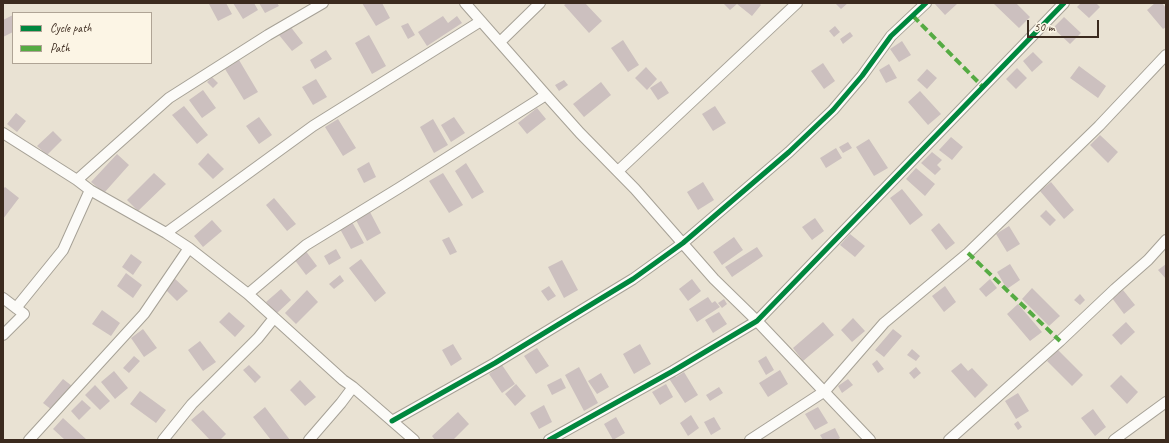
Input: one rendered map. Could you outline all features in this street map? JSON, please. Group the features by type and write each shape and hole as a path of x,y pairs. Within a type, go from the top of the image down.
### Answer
{"street":[{"path":"77,180 169,98 268,35 324,3"},
{"path":"465,3 546,95 683,243 714,279 825,391 870,440"},
{"path":"500,42 540,3"},
{"path":"618,172 797,3"},
{"path":"392,422 495,363 633,279 683,243 789,152 833,110 862,76 890,36 926,3"},
{"path":"549,440 673,371 757,321 1064,3"},
{"path":"166,233 313,126 481,21"},
{"path":"750,440 825,391 884,323 968,253 1099,126 1166,55"},
{"path":"248,294 306,245 546,95"},
{"path":"3,133 77,180 90,190 166,233 189,248 248,294 343,380 414,440"},
{"path":"16,308 63,250 90,190"},
{"path":"949,440 1060,342 1114,289 1148,260 1166,240"},
{"path":"29,440 144,314 189,248"},
{"path":"3,298 24,314 3,335"},
{"path":"163,440 192,404 258,338 274,318"},
{"path":"308,440 341,403 353,387"},
{"path":"1114,440 1166,402"}],"building":[{"path":"226,3 232,14 218,21 209,4"},
{"path":"233,3 254,3 258,10 243,19"},
{"path":"259,3 277,3 279,6 265,13"},
{"path":"362,3 382,3 390,18 376,26"},
{"path":"567,3 585,3 602,21 589,33 564,5"},
{"path":"723,3 736,3 737,4 730,10"},
{"path":"759,3 761,5 752,16 737,4"},
{"path":"835,3 848,3 841,9"},
{"path":"934,3 956,3 957,4 945,15"},
{"path":"1016,3 1030,17 1019,28 994,4"},
{"path":"1081,3 1096,3 1100,7 1089,18 1077,7"},
{"path":"1155,3 1162,3 1166,8 1166,27 1163,29 1147,10"},
{"path":"12,16 12,32 3,37 3,20"},
{"path":"443,16 448,23 457,16 462,23 427,46 418,32"},
{"path":"1064,17 1081,33 1070,44 1053,28"},
{"path":"408,23 415,35 408,39 401,26"},
{"path":"290,26 303,43 292,51 279,35"},
{"path":"835,26 840,32 834,37 829,31"},
{"path":"850,32 853,36 843,44 840,39"},
{"path":"369,35 386,66 372,74 355,43"},
{"path":"623,40 639,65 628,72 611,48"},
{"path":"902,41 911,55 899,62 890,49"},
{"path":"326,50 332,59 315,69 310,60"},
{"path":"1033,52 1043,62 1032,72 1023,61"},
{"path":"239,60 258,92 244,100 225,69"},
{"path":"823,63 835,81 824,89 811,71"},
{"path":"889,64 897,78 886,83 879,70"},
{"path":"1079,66 1106,86 1098,98 1070,78"},
{"path":"646,67 657,79 647,90 635,78"},
{"path":"1017,68 1027,78 1016,89 1006,79"},
{"path":"927,69 937,78 927,89 917,80"},
{"path":"212,77 218,83 213,88 207,82"},
{"path":"316,79 327,97 313,105 302,87"},
{"path":"564,80 568,85 559,91 555,85"},
{"path":"661,81 669,93 658,100 650,88"},
{"path":"601,82 611,95 584,117 573,104"},
{"path":"203,90 216,108 202,118 189,100"},
{"path":"920,91 941,114 928,125 908,102"},
{"path":"184,106 208,135 197,144 172,115"},
{"path":"715,106 726,123 713,131 702,114"},
{"path":"537,108 546,119 527,134 518,123"},
{"path":"16,113 26,121 17,132 7,124"},
{"path":"259,117 272,135 259,144 246,126"},
{"path":"454,117 465,133 451,142 441,125"},
{"path":"338,119 356,148 343,156 325,127"},
{"path":"433,119 448,145 434,153 420,127"},
{"path":"53,131 62,140 47,155 37,146"},
{"path":"1100,135 1118,152 1108,163 1090,145"},
{"path":"951,137 963,147 952,160 939,150"},
{"path":"869,139 888,168 874,176 856,147"},
{"path":"848,142 852,148 843,153 839,147"},
{"path":"836,148 842,158 826,168 820,158"},
{"path":"932,152 942,160 937,165 941,169 935,175 921,163"},
{"path":"208,153 224,169 213,179 198,164"},
{"path":"117,154 129,165 104,193 91,182"},
{"path":"369,162 376,177 364,183 357,169"},
{"path":"466,163 484,192 472,199 455,171"},
{"path":"916,168 935,184 925,196 906,179"},
{"path":"154,173 166,184 138,211 127,200"},
{"path":"443,173 463,205 449,213 429,181"},
{"path":"703,182 714,200 698,210 687,192"},
{"path":"1051,182 1074,210 1064,219 1040,191"},
{"path":"5,187 19,198 3,219 3,189"},
{"path":"902,189 923,215 910,225 890,198"},
{"path":"274,198 296,224 287,231 266,205"},
{"path":"1046,210 1056,220 1050,226 1040,216"},
{"path":"370,212 381,233 367,241 356,220"},
{"path":"815,218 824,231 812,240 802,227"},
{"path":"212,220 222,231 203,247 194,236"},
{"path":"352,222 364,243 351,249 340,229"},
{"path":"939,223 955,243 946,250 931,230"},
{"path":"1009,226 1020,244 1007,252 996,234"},
{"path":"850,234 865,246 855,257 840,245"},
{"path":"449,237 457,252 450,255 442,240"},
{"path":"734,237 743,250 722,265 713,252"},
{"path":"757,247 763,256 732,277 725,267"},
{"path":"336,249 341,258 329,265 324,256"},
{"path":"305,250 317,266 306,275 294,259"},
{"path":"131,254 142,262 133,275 122,267"},
{"path":"361,259 386,293 375,302 349,268"},
{"path":"562,260 578,290 564,298 548,267"},
{"path":"1010,264 1020,280 1007,289 997,272"},
{"path":"1166,264 1166,279 1158,270"},
{"path":"126,273 142,285 133,298 117,286"},
{"path":"340,275 344,281 334,289 329,284"},
{"path":"173,277 188,291 177,301 163,287"},
{"path":"692,279 701,291 688,301 679,289"},
{"path":"990,279 997,288 986,297 979,289"},
{"path":"549,286 556,296 548,301 541,291"},
{"path":"945,286 956,302 944,312 932,296"},
{"path":"1032,288 1060,316 1049,326 1022,299"},
{"path":"281,289 291,300 276,314 266,302"},
{"path":"307,290 318,302 296,324 285,313"},
{"path":"1123,290 1135,305 1124,314 1112,298"},
{"path":"1080,294 1085,300 1080,305 1074,300"},
{"path":"708,297 712,303 715,301 720,307 697,322 689,309"},
{"path":"724,299 727,304 722,308 718,303"},
{"path":"1018,304 1042,332 1030,341 1007,314"},
{"path":"102,310 120,323 111,336 92,324"},
{"path":"229,312 245,326 235,337 219,322"},
{"path":"719,312 727,324 713,333 705,320"},
{"path":"853,318 865,331 852,342 841,330"},
{"path":"823,322 834,335 803,361 793,348"},
{"path":"1126,322 1135,332 1121,345 1112,335"},
{"path":"143,329 157,348 144,357 131,338"},
{"path":"893,329 902,336 884,357 875,350"},
{"path":"200,341 216,362 203,371 188,350"},
{"path":"453,344 462,359 451,366 442,350"},
{"path":"640,344 651,364 634,374 623,354"},
{"path":"537,348 549,366 536,374 524,356"},
{"path":"912,349 920,356 916,361 907,355"},
{"path":"1058,350 1083,375 1072,386 1047,361"},
{"path":"134,356 140,361 129,373 123,368"},
{"path":"766,356 774,370 766,375 758,361"},
{"path":"877,360 884,369 878,373 872,364"},
{"path":"961,363 968,371 972,368 988,385 975,398 951,371"},
{"path":"249,365 261,377 255,383 243,370"},
{"path":"502,365 515,384 502,393 489,374"},
{"path":"579,367 598,403 584,411 565,375"},
{"path":"916,367 921,373 914,379 909,373"},
{"path":"780,370 788,384 768,397 759,383"},
{"path":"114,371 128,388 115,399 101,382"},
{"path":"684,372 698,395 685,403 668,377 673,373 676,377"},
{"path":"601,373 609,387 597,394 588,381"},
{"path":"1121,375 1138,392 1127,404 1110,386"},
{"path":"561,378 566,388 552,395 547,385"},
{"path":"63,379 72,386 52,410 43,403"},
{"path":"848,379 853,385 842,393 838,386"},
{"path":"300,380 316,397 305,406 290,390"},
{"path":"516,384 526,396 515,406 505,394"},
{"path":"666,384 673,397 660,405 652,392"},
{"path":"95,385 110,401 100,410 85,395"},
{"path":"719,387 723,393 710,401 706,395"},
{"path":"140,391 166,410 156,423 130,404"},
{"path":"1018,393 1029,411 1016,419 1005,401"},
{"path":"82,400 91,408 79,420 71,411"},
{"path":"544,405 552,422 539,429 530,413"},
{"path":"265,407 290,440 271,440 253,417"},
{"path":"818,407 828,423 815,430 805,414"},
{"path":"1093,409 1106,427 1095,436 1081,418"},
{"path":"203,410 226,434 220,440 210,440 191,420"},
{"path":"458,412 469,424 453,440 435,440 432,436"},
{"path":"691,415 699,428 688,436 680,423"},
{"path":"616,417 625,433 613,440 604,424"},
{"path":"714,417 721,429 711,435 704,422"},
{"path":"63,418 87,440 65,440 53,429"},
{"path":"1018,421 1022,427 1018,430 1014,424"},
{"path":"835,428 840,438 837,440 823,440 820,435"}],"marked path":[{"path":"913,16 983,87"},
{"path":"968,253 1060,341"}],"cycle path":[{"path":"392,421 495,363 633,279 683,243 789,152 833,110 862,76 891,36 926,3"},
{"path":"549,440 673,371 757,321 1064,3"}]}
